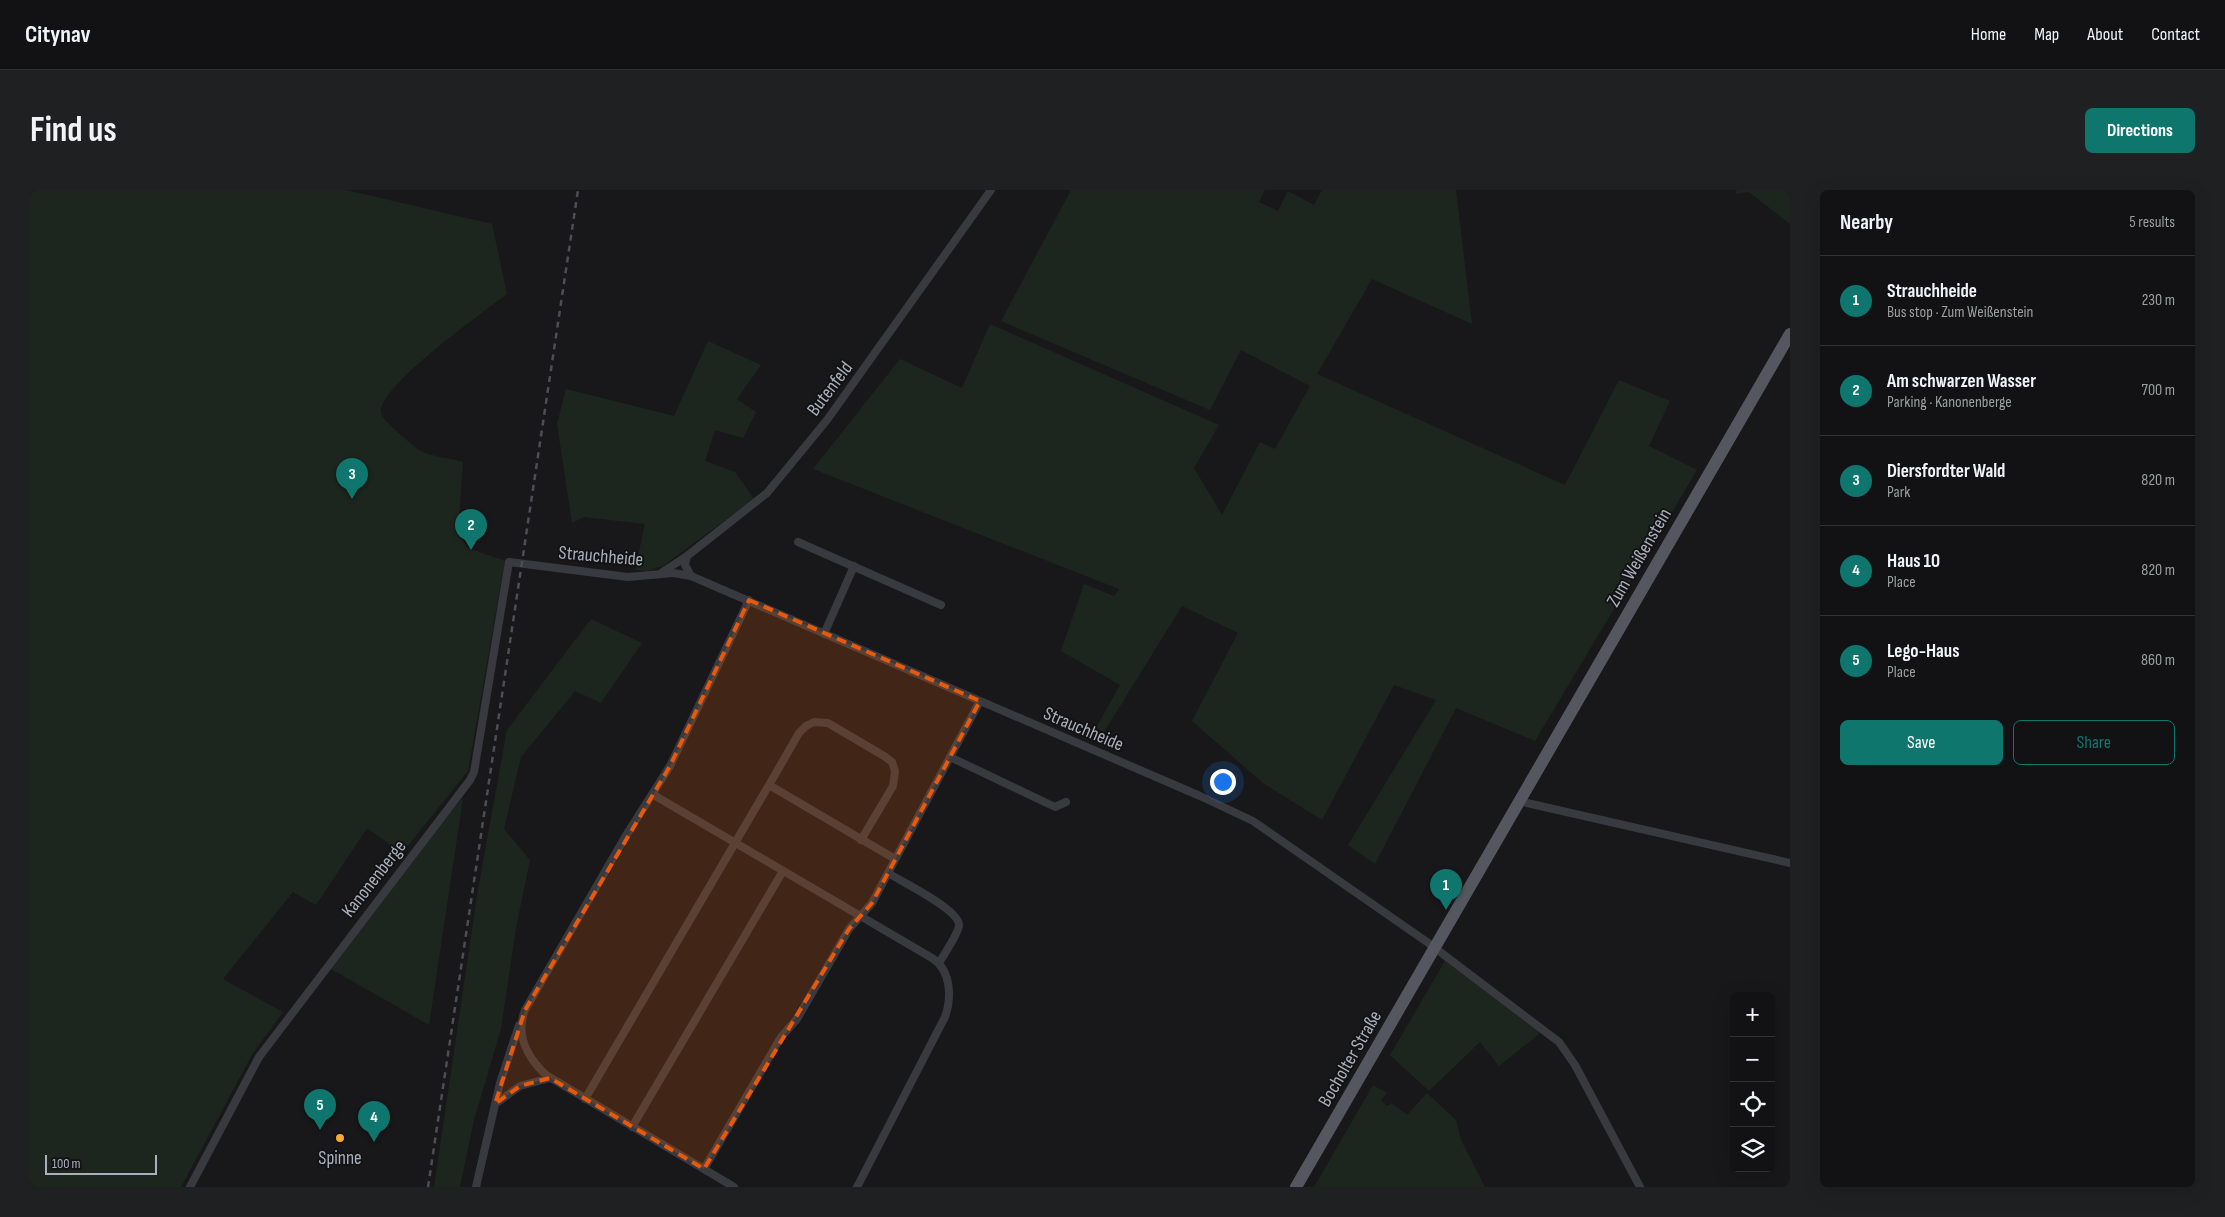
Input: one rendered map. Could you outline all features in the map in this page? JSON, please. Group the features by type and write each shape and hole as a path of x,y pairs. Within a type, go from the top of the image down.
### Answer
{"main road":[{"name":"Zum Weißenstein","path":"1436,945 1790,334"},
{"name":"Bocholter Straße","path":"1296,1187 1436,945"}],"street":[{"name":"Butenfeld","path":"660,574 687,556 767,493 832,413 991,190"},
{"path":"798,542 941,605"},
{"path":"687,556 685,565 691,576"},
{"name":"Strauchheide","path":"509,562 628,577 660,574 691,576 1200,796 1253,822 1436,945 1559,1042 1575,1065 1640,1187"},
{"name":"Kanonenberge","path":"190,1187 259,1057 470,780 474,772 509,562"},
{"path":"824,634 854,566"},
{"path":"476,1187 495,1104 511,1047 525,1010 670,766 749,600"},
{"path":"704,1169 780,1038 797,1019 849,929 872,902 980,701"},
{"path":"585,1099 799,733 806,726 814,722 828,723 884,756 893,764 895,781 861,840"},
{"path":"950,757 1055,808 1066,802"},
{"path":"769,785 895,859"},
{"path":"652,794 939,963 948,984 948,1009 857,1187"},
{"path":"1520,800 1527,804 1790,864"},
{"path":"632,1127 783,871"},
{"path":"888,873 948,909 958,918 959,928 939,963"},
{"path":"521,1022 522,1036 528,1053 533,1061 550,1078 734,1187"},
{"path":"495,1104 520,1086 550,1078"}],"highlighted area":[{"path":"749,600 980,701 872,903 849,929 704,1169 550,1078 520,1086 495,1104 525,1010 670,766"}],"shaded area":[{"path":"30,190 346,190 492,224 507,294 434,350 413,369 384,401 381,413 404,438 419,450 435,456 463,462 458,534 468,548 505,561 468,771 402,853 367,828 316,905 293,892 223,979 283,1012 253,1053 181,1187 30,1187"},
{"path":"1071,190 1265,190 1259,202 1278,211 1288,191 1314,205 1322,190 1456,190 1472,324 1372,279 1317,374 1565,485 1619,380 1670,401 1649,446 1697,470 1535,741 1456,708 1375,864 1348,845 1436,700 1394,685 1322,820 1263,783 1192,721 1238,633 1182,606 1104,732 1096,728 1120,685 1061,651 1084,584 1114,596 1119,589 813,469 900,359 962,388 990,324 1219,425 1194,468 1222,515 1260,442 1275,449 1310,386 1241,350 1210,410 1001,321"},
{"path":"1737,190 1790,190 1790,224 1749,192 1735,194"},
{"path":"708,341 761,365 737,399 756,412 743,438 715,430 705,461 735,472 754,499 663,566 647,571 635,570 645,524 584,517 572,523 557,424 566,389 674,416"},
{"path":"591,619 642,643 601,703 575,691 521,757 504,829 530,860 516,928 501,1029 474,1120 460,1187 434,1187 478,889 507,730"},
{"path":"463,798 429,1025 331,969 439,823"},
{"path":"1445,961 1538,1030 1539,1034 1499,1066 1480,1042 1429,1091 1390,1055"},
{"path":"1373,1085 1387,1093 1381,1100 1387,1106 1392,1103 1407,1115 1427,1093 1456,1120 1461,1140 1485,1187 1314,1187"}],"railway":[{"path":"428,1187 578,190"}],"place":[{"name":"Diersfordter Wald","path":"352,499"},
{"name":"Am schwarzen Wasser","path":"471,550"},
{"name":"Strauchheide","path":"1446,910"},
{"name":"Lego-Haus","path":"320,1130"},
{"name":"Spinne","path":"340,1138"},
{"name":"Haus 10","path":"374,1142"}]}
